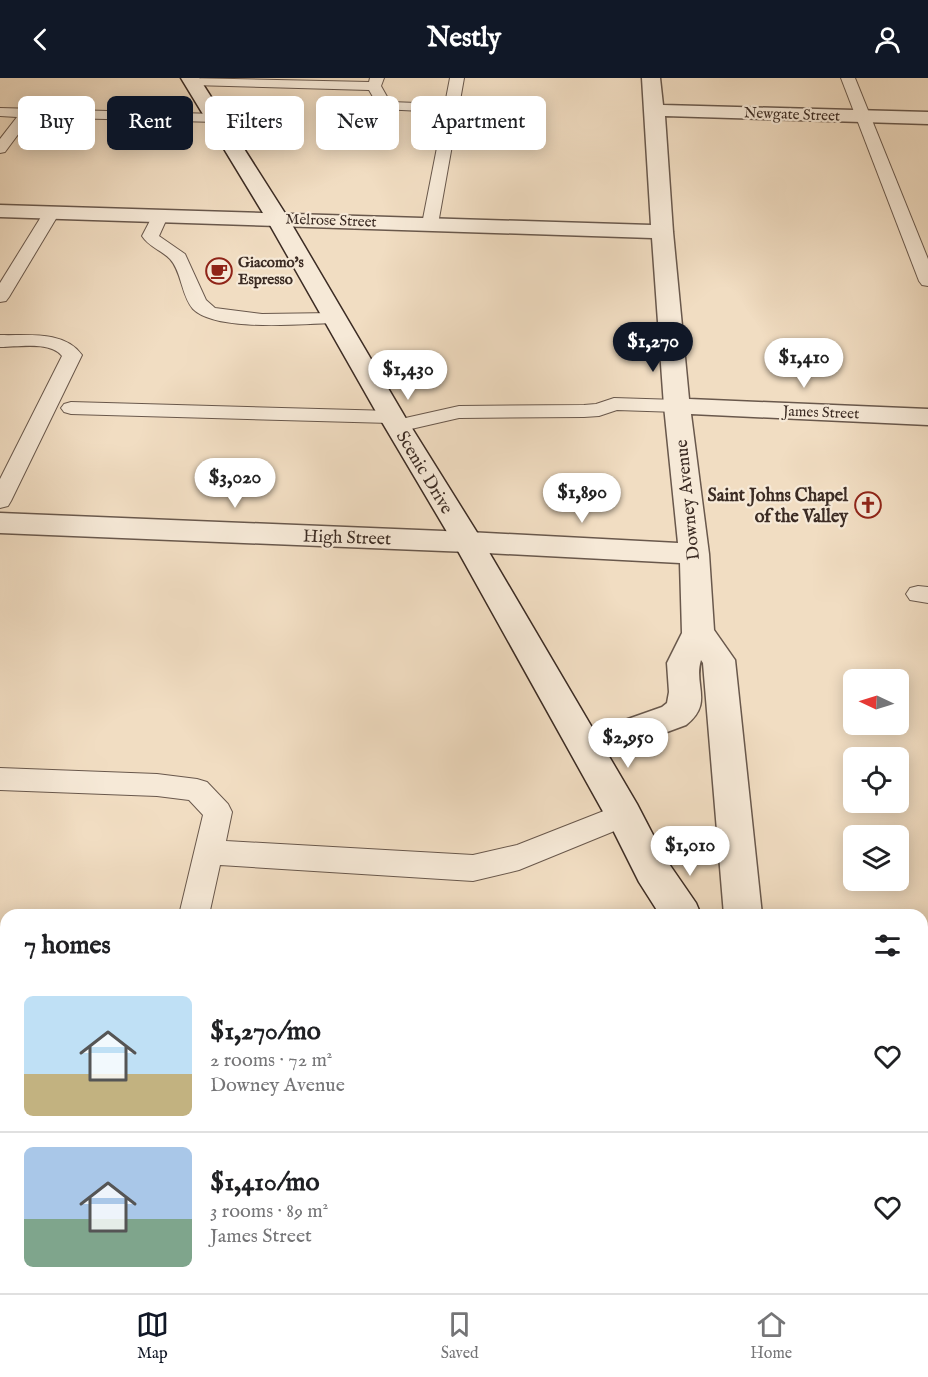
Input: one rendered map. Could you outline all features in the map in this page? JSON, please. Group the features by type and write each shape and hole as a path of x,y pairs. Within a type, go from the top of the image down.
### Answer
{"street":[{"name":"Downey Avenue","path":"651,78 662,232 694,554 698,633"},
{"name":"Scenic Drive","path":"191,80 205,101"},
{"name":"Newgate Street","path":"655,110 928,118"},
{"name":"Scenic Drive","path":"236,150 333,318 468,542 624,815 652,870"},
{"name":"Melrose Street","path":"0,211 662,232"},
{"name":"James Street","path":"678,406 928,417"},
{"name":"High Street","path":"0,523 468,542 694,554"},
{"path":"586,748 674,716 683,709 686,692 683,663 698,633 719,660 742,909"},
{"path":"652,870 656,909"},
{"path":"652,870 678,909"}],"lane":[{"path":"454,96 457,78"},
{"path":"848,78 928,281"},
{"path":"191,80 376,82 385,106 411,107"},
{"path":"0,112 18,113"},
{"path":"95,115 205,118"},
{"path":"0,149 18,125"},
{"path":"430,224 444,150"},
{"path":"0,297 52,212"},
{"path":"160,216 150,236 155,243 174,252 179,258 200,305 209,314 246,319 333,318"},
{"path":"0,341 47,342 64,345 72,355 0,501"},
{"path":"71,408 395,422 459,412 584,411 599,410 614,404 678,406"},
{"path":"0,779 157,785 197,790 218,812 195,909"},
{"path":"209,852 473,868 519,857 624,815"}],"place":[{"name":"Giacomo's Espresso","path":"219,271"},
{"name":"Saint Johns Chapel of the Valley","path":"868,505"}]}
